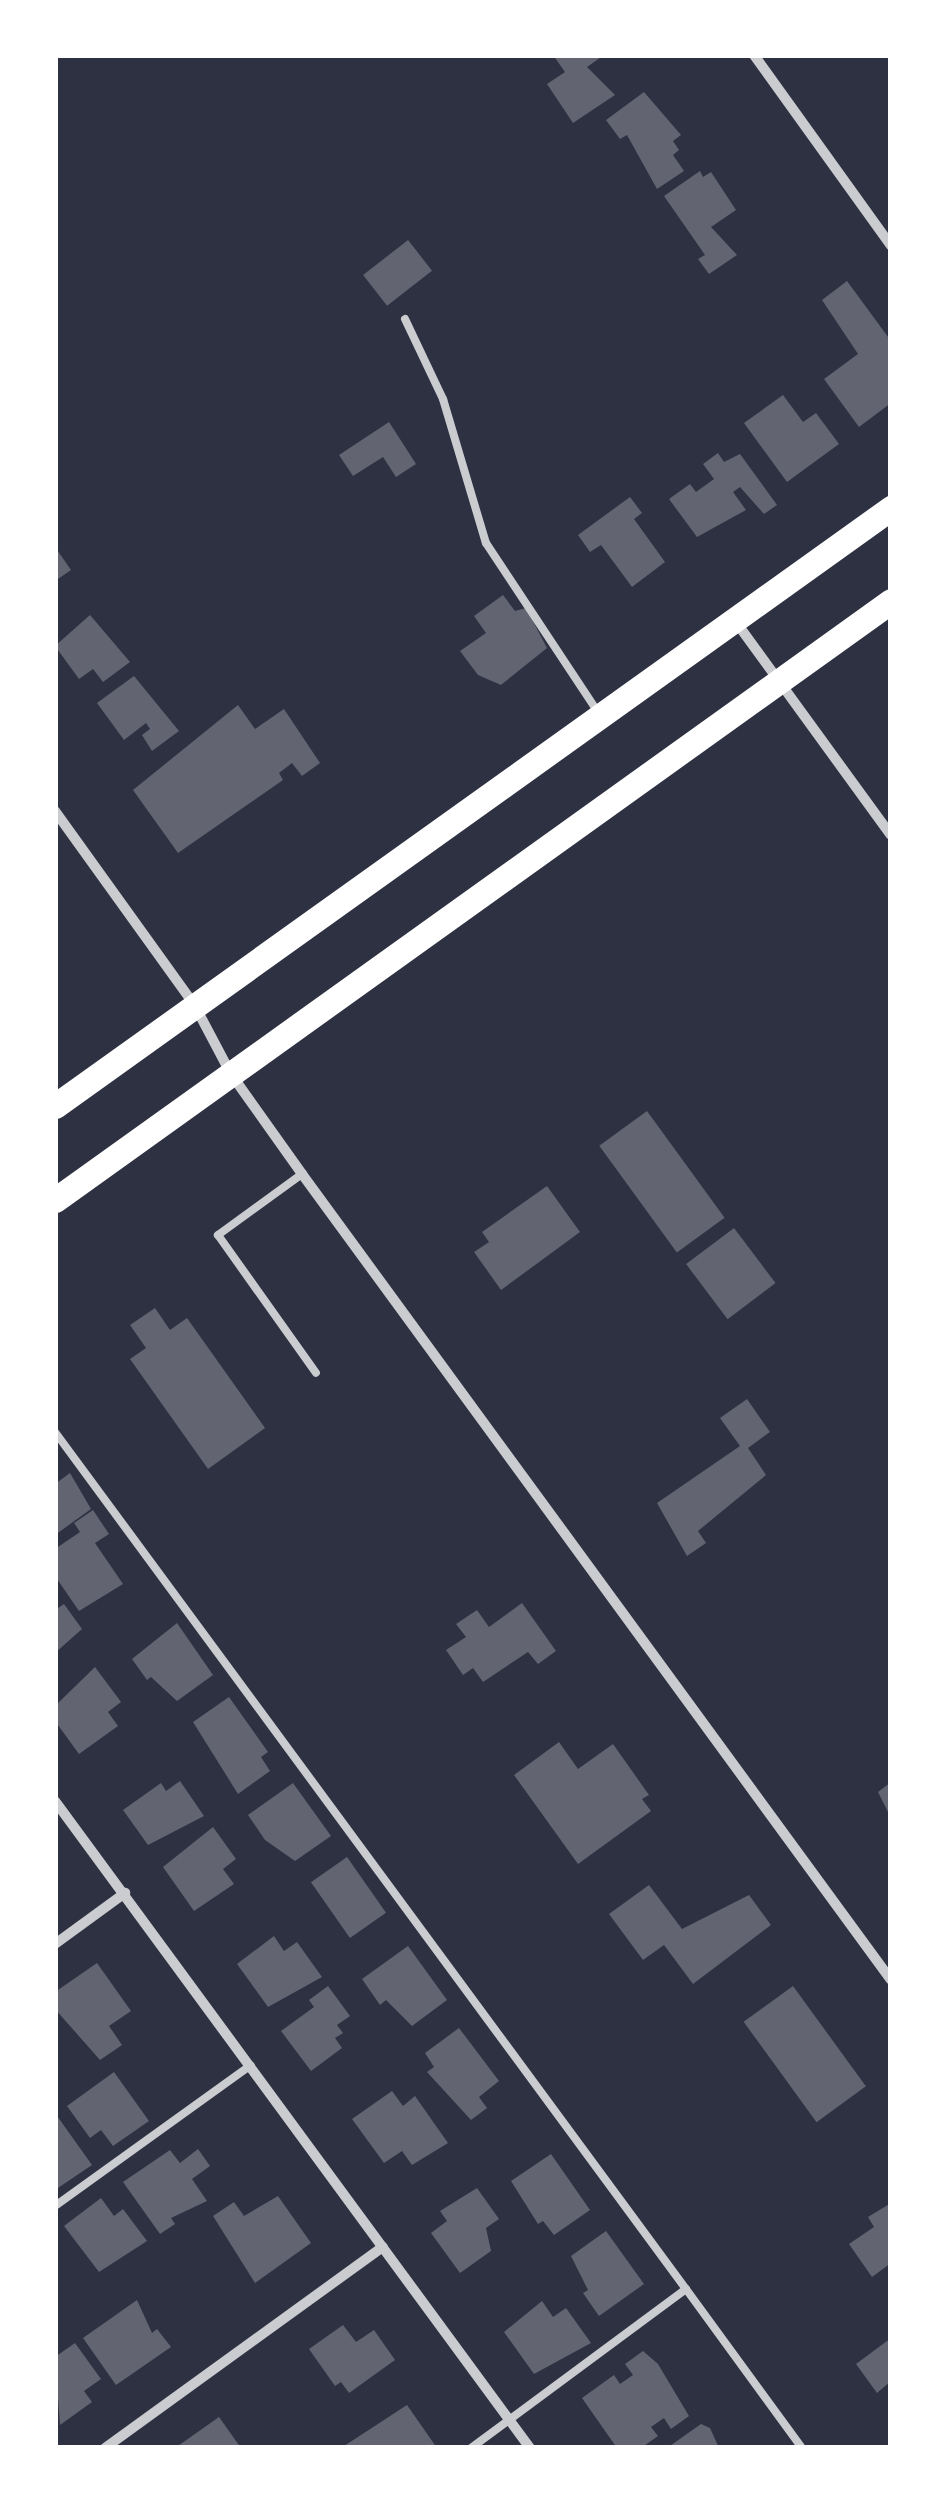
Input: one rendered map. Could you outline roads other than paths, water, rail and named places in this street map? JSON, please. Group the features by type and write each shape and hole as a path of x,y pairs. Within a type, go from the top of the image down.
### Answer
{"main road":[{"path":"55,1106 891,508"},
{"path":"55,1200 891,601"}],"street":[{"path":"754,55 891,246"},
{"path":"734,620 891,835"},
{"path":"55,811 196,1006 231,1074 302,1174 891,1980"},
{"path":"55,1801 530,2448"},
{"path":"55,1944 125,1893"},
{"path":"105,2448 383,2247"}],"lane":[{"path":"405,320 443,399 486,543 600,716"},
{"path":"302,1174 218,1234 316,1373"},
{"path":"55,1432 802,2448"},
{"path":"55,2206 251,2064"},
{"path":"471,2448 686,2288"}]}
